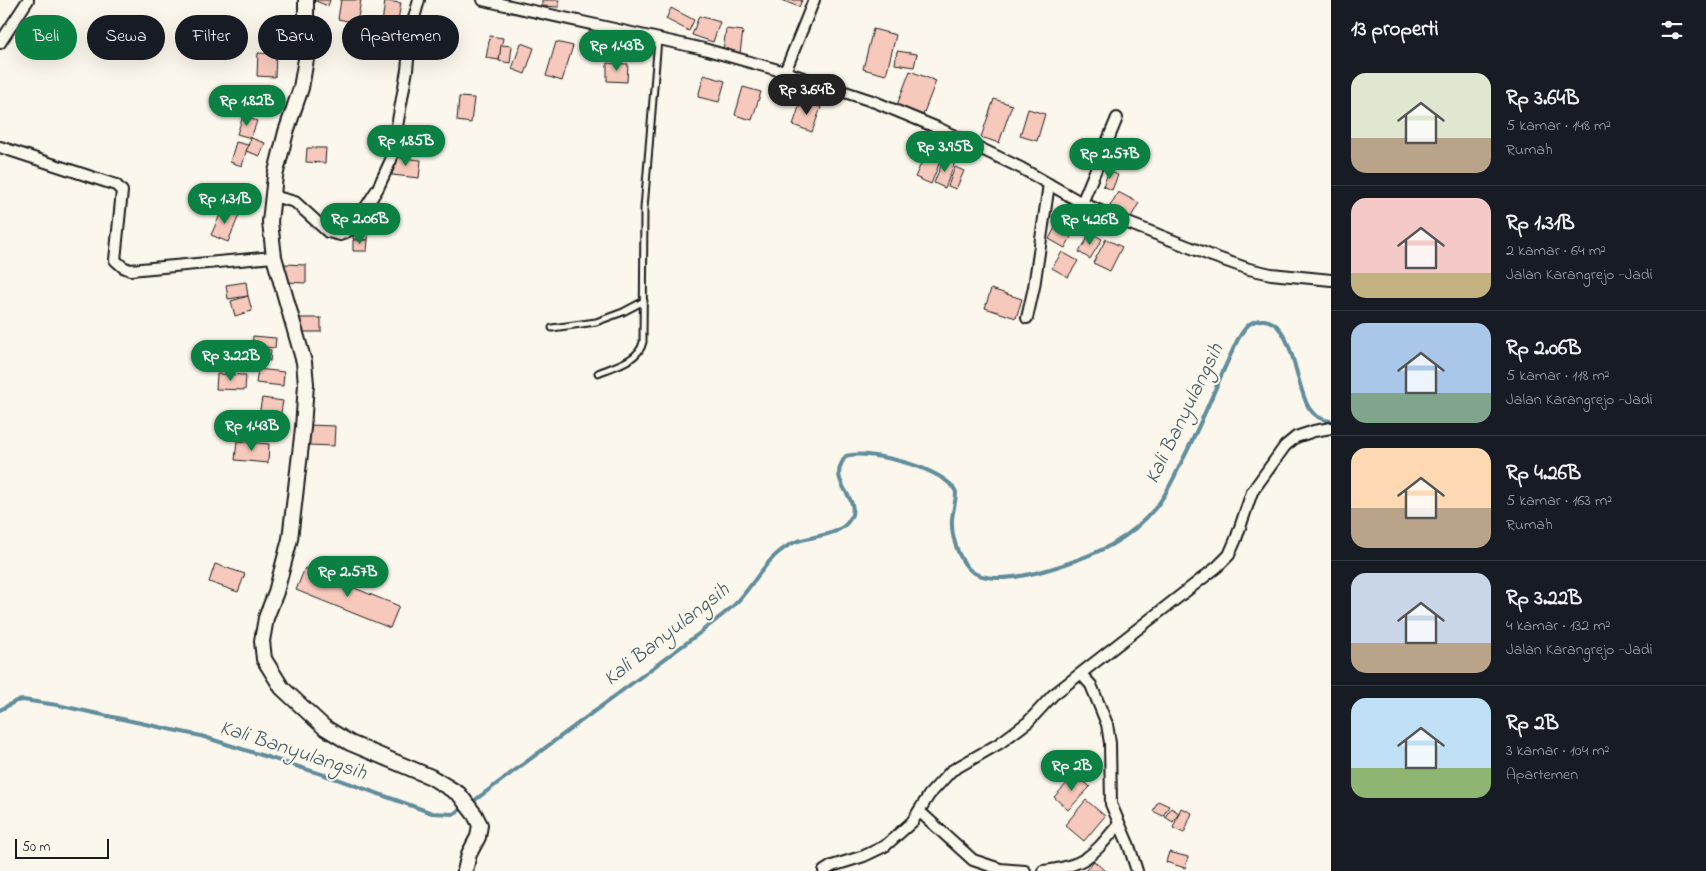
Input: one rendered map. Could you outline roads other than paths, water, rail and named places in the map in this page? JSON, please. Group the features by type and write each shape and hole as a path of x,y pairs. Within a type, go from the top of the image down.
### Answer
{"street":[{"path":"0,43 28,0"},
{"path":"306,0 306,59 301,88 286,132 275,176 270,222 274,256 304,362 306,384 304,428 290,539 276,592 266,618 262,641 264,659 282,688 324,727 350,743 431,777 459,794 480,825 480,832 469,854 465,871"},
{"path":"273,196 295,202 328,232 340,235 352,229 378,188 391,160 407,70 411,29 419,0"},
{"path":"483,0 704,49 785,72 875,102 938,128 1021,168 1082,202 1123,221 1249,269 1271,274 1331,280"},
{"path":"785,72 814,0"},
{"path":"1082,202 1117,118"},
{"path":"0,147 116,185 122,191 115,260 123,268 130,270 274,256"},
{"path":"1027,318 1034,287 1049,184"},
{"path":"824,871 832,866 864,856 885,846 912,822 929,795 952,771 1007,738 1028,722 1052,695 1217,567 1229,554 1236,539 1252,492 1285,446 1296,437 1331,428"},
{"path":"1081,674 1091,685 1107,724 1110,743 1111,804 1137,871"},
{"path":"919,810 973,860 1000,869 1025,871"},
{"path":"1043,871 1062,869 1077,864 1090,856 1119,824"}],"lane":[{"path":"598,373 629,360 639,352 643,342 644,208 658,39"},
{"path":"552,328 596,322 644,301"}],"waterway":[{"name":"Kali Banyulangsih","path":"471,803 726,612 739,600 769,562 783,549 798,541 831,533 845,525 853,511 852,503 839,474 840,466 846,456 872,455 889,458 923,469 950,484 956,492 952,519 954,538 964,563 968,568 980,575 997,578 1017,577 1060,566 1111,545 1136,528 1152,512 1173,480 1238,339 1245,328 1255,321 1264,320 1274,324 1282,332 1288,343 1304,398 1309,408 1318,417 1331,421"},
{"name":"Kali Banyulangsih","path":"0,710 16,701 23,700 57,705 201,736 337,779 432,813 453,814 465,807"}]}
